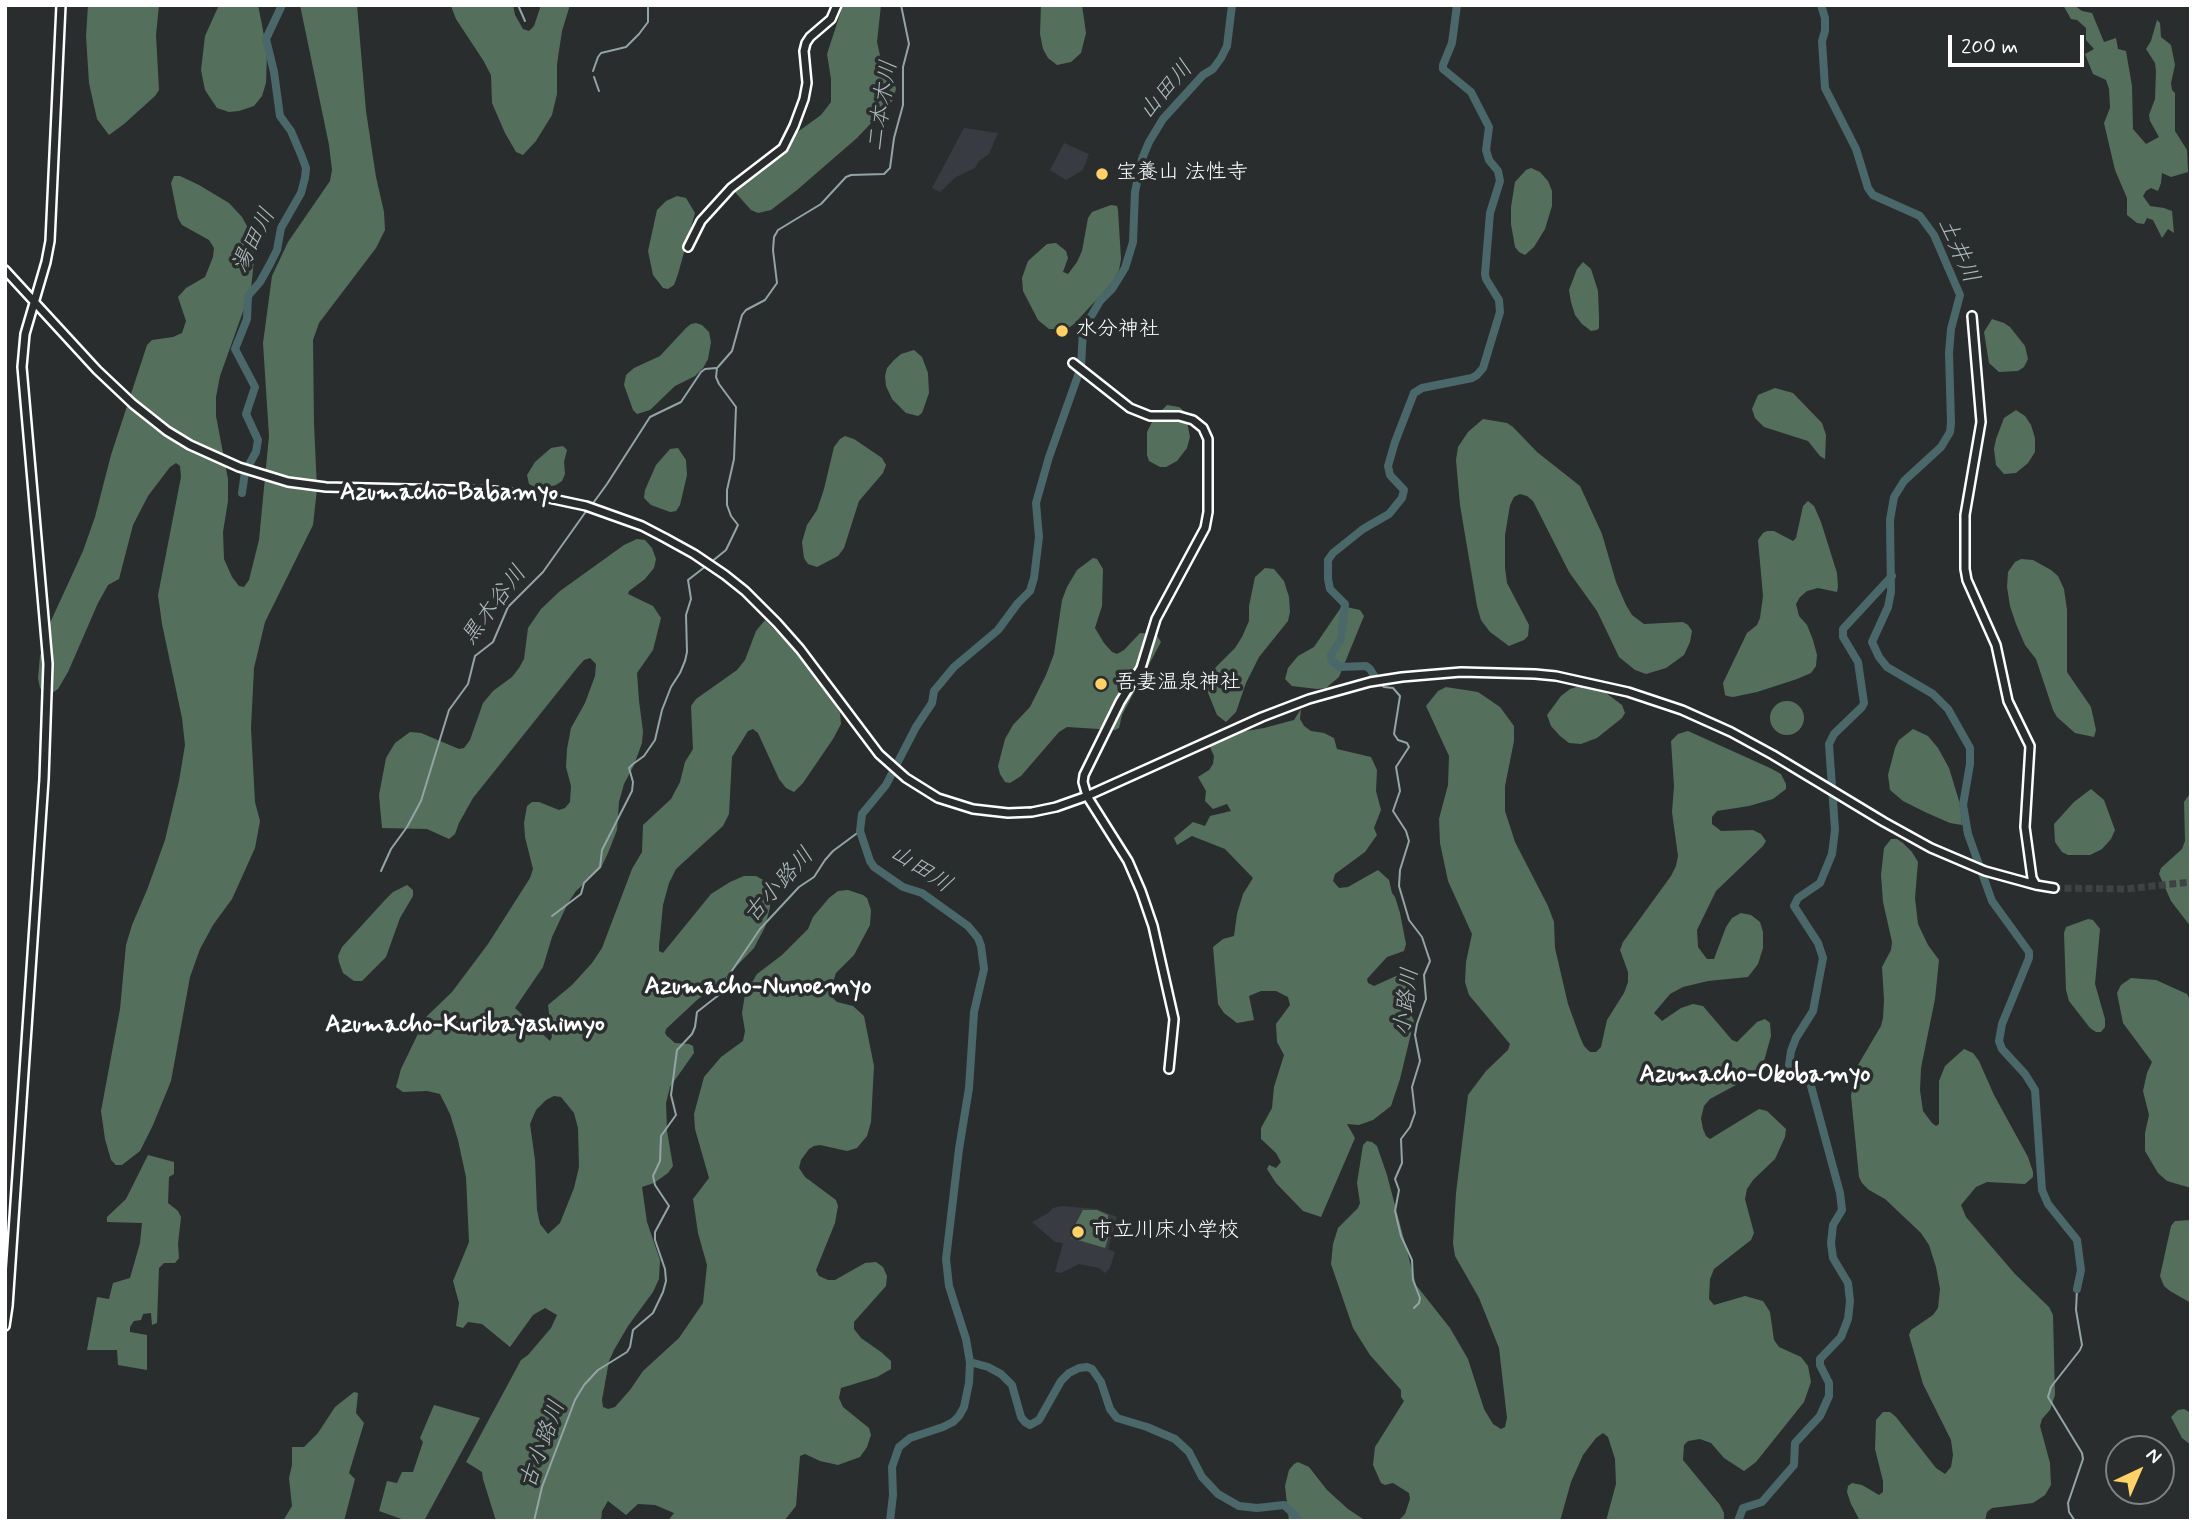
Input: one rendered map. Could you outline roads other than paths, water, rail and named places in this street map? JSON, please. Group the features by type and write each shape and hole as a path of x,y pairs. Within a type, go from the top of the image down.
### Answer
{"street":[{"path":"5,1326 47,721 48,664 22,367 25,334 50,241 61,5"},
{"path":"688,247 701,221 731,188 783,148 804,99 807,83 804,51 806,43 831,19 838,5"},
{"path":"5,270 125,397 167,431 208,454 239,467 308,485 347,489 493,491 586,506 642,526 694,554 740,587 776,623 800,649 879,754 906,778 938,798 973,809 1008,813 1032,812 1087,796 1262,717 1309,699 1370,682 1485,671 1556,676 1628,692 1682,710 1773,755 1931,848 1985,871 2054,888"},
{"path":"1972,316 1981,422 1965,515 1965,569 1967,580 1996,645 2008,701 2030,746 2025,827 2032,878 2036,885"},
{"path":"1074,364 1130,408 1150,415 1179,416 1198,422 1207,433 1210,460 1205,528 1156,620 1140,668 1086,769 1083,782 1087,796 1128,861 1153,926 1174,1019 1169,1069"}],"waterway":[{"name":"湯田川","path":"242,493 245,472 256,452 258,440 246,414 255,387 235,349 247,319 248,296 260,282 277,250 281,228 301,193 306,168 291,131 280,116 266,39 282,5"},
{"path":"518,5 525,21"},
{"path":"593,71 601,53 626,47 639,34 648,22 648,5"},
{"name":"二本木川","path":"718,367 732,351 742,315 765,300 777,283 773,250 774,237 778,230 821,204 846,177 884,174 890,168 894,138 903,105 903,67 909,44 901,5"},
{"name":"山田川","path":"890,1521 892,1467 899,1447 910,1438 953,1422 964,1407 969,1383 970,1362 966,1339 949,1286 946,1259 969,1088 974,1012 984,969 981,946 968,926 922,893 903,887 874,867 860,831 862,814 886,785 916,727 932,703 934,691 954,667 998,630 1030,591 1039,537 1036,503 1049,457 1081,367 1083,330 1100,301 1112,289 1125,268 1133,242 1135,192 1142,159 1149,142 1163,119 1221,58 1227,46 1232,5"},
{"path":"1378,682 1366,666 1340,667 1331,660 1331,655 1341,639 1345,604 1330,589 1328,560 1363,529 1389,514 1402,498 1404,490 1390,475 1388,466 1414,393 1422,388 1477,375 1483,368 1500,312 1499,300 1485,274 1490,213 1500,181 1498,171 1489,160 1486,150 1489,127 1471,92 1443,69 1452,43 1457,5"},
{"name":"土井川","path":"1821,5 1825,18 1822,41 1825,88 1856,149 1868,188 1873,195 1920,216 1934,235 1960,295 1951,329 1949,353 1950,432 1941,447 1904,481 1894,497 1890,520 1891,592 1888,607 1872,642 1887,667 1933,694 1948,709 1970,748 1963,805 1968,834 1992,901 2029,952 2029,958 2002,1024 1999,1041 2002,1049 2025,1074 2035,1090 2042,1190 2048,1204 2077,1240 2081,1270 2077,1289"},
{"path":"594,77 599,91"},
{"name":"黒木谷川","path":"591,506 650,417 681,402 701,372 716,368"},
{"path":"710,563 726,550 738,525 727,505 727,490 734,459 736,407 719,384 716,377 717,368"},
{"name":"黒木谷川","path":"381,871 391,849 421,801 449,710 468,684 475,656 493,642 508,607 543,572 587,510"},
{"path":"552,916 581,894 584,883 600,867 602,850 632,791 633,782 629,768 644,756 655,740 662,710 685,661 686,615 691,599 688,580 706,566"},
{"path":"1738,1521 1743,1508 1762,1502 1794,1465 1795,1443 1820,1416 1829,1396 1829,1383 1820,1365 1820,1359 1841,1337 1848,1319 1848,1283 1833,1258 1831,1243 1833,1225 1842,1210 1840,1193 1809,1080 1789,1065 1796,1038 1813,1011 1823,958 1818,943 1794,906 1798,898 1820,883 1832,854 1835,830 1829,744 1834,734 1864,703 1858,662 1843,637 1843,629 1892,576"},
{"name":"小路川","path":"1378,683 1393,688 1400,696 1394,734 1409,747 1396,767 1400,791 1393,811 1409,841 1400,870 1399,886 1409,920 1422,937 1430,961 1424,975 1426,999 1415,1035 1420,1061 1412,1087 1415,1113 1410,1127 1401,1139 1402,1163 1395,1179 1399,1190 1395,1211 1401,1236 1412,1260 1413,1280 1420,1298 1414,1308"},
{"name":"古小路川","path":"534,1521 542,1487 575,1400 598,1370 627,1352 633,1330 653,1313 663,1292 665,1269 655,1232 669,1206 655,1185 653,1176 660,1161 661,1136 676,1115 671,1095 677,1050 692,1034 697,1012 720,994 727,978 760,929 799,887 814,877 833,851 860,831"},
{"path":"2075,1521 2069,1512 2068,1503 2083,1459 2082,1453 2048,1397 2051,1387 2082,1345 2076,1310 2077,1289"},
{"name":"山田川","path":"970,1362 1001,1374 1012,1385 1021,1417 1030,1425 1039,1420 1061,1381 1069,1373 1079,1368 1092,1369 1101,1382 1110,1409 1117,1418 1175,1439 1189,1452 1202,1477 1218,1494 1239,1506 1257,1508 1284,1505 1298,1521"}],"tunnel":[{"path":"2054,888 2126,889 2191,882"}],"place":[{"name":"宝養山 法性寺","path":"1102,174"},
{"name":"水分神社","path":"1062,331"},
{"name":"吾妻温泉神社","path":"1101,684"},
{"name":"市立川床小学校","path":"1078,1232"}],"district":[{"name":"Azumacho-Babamyo","path":"449,494"},
{"name":"Azumacho-Nunoemyo","path":"758,988"},
{"name":"Azumacho-Kuribayashimyo","path":"465,1026"},
{"name":"Azumacho-Okobamyo","path":"1755,1076"}]}
